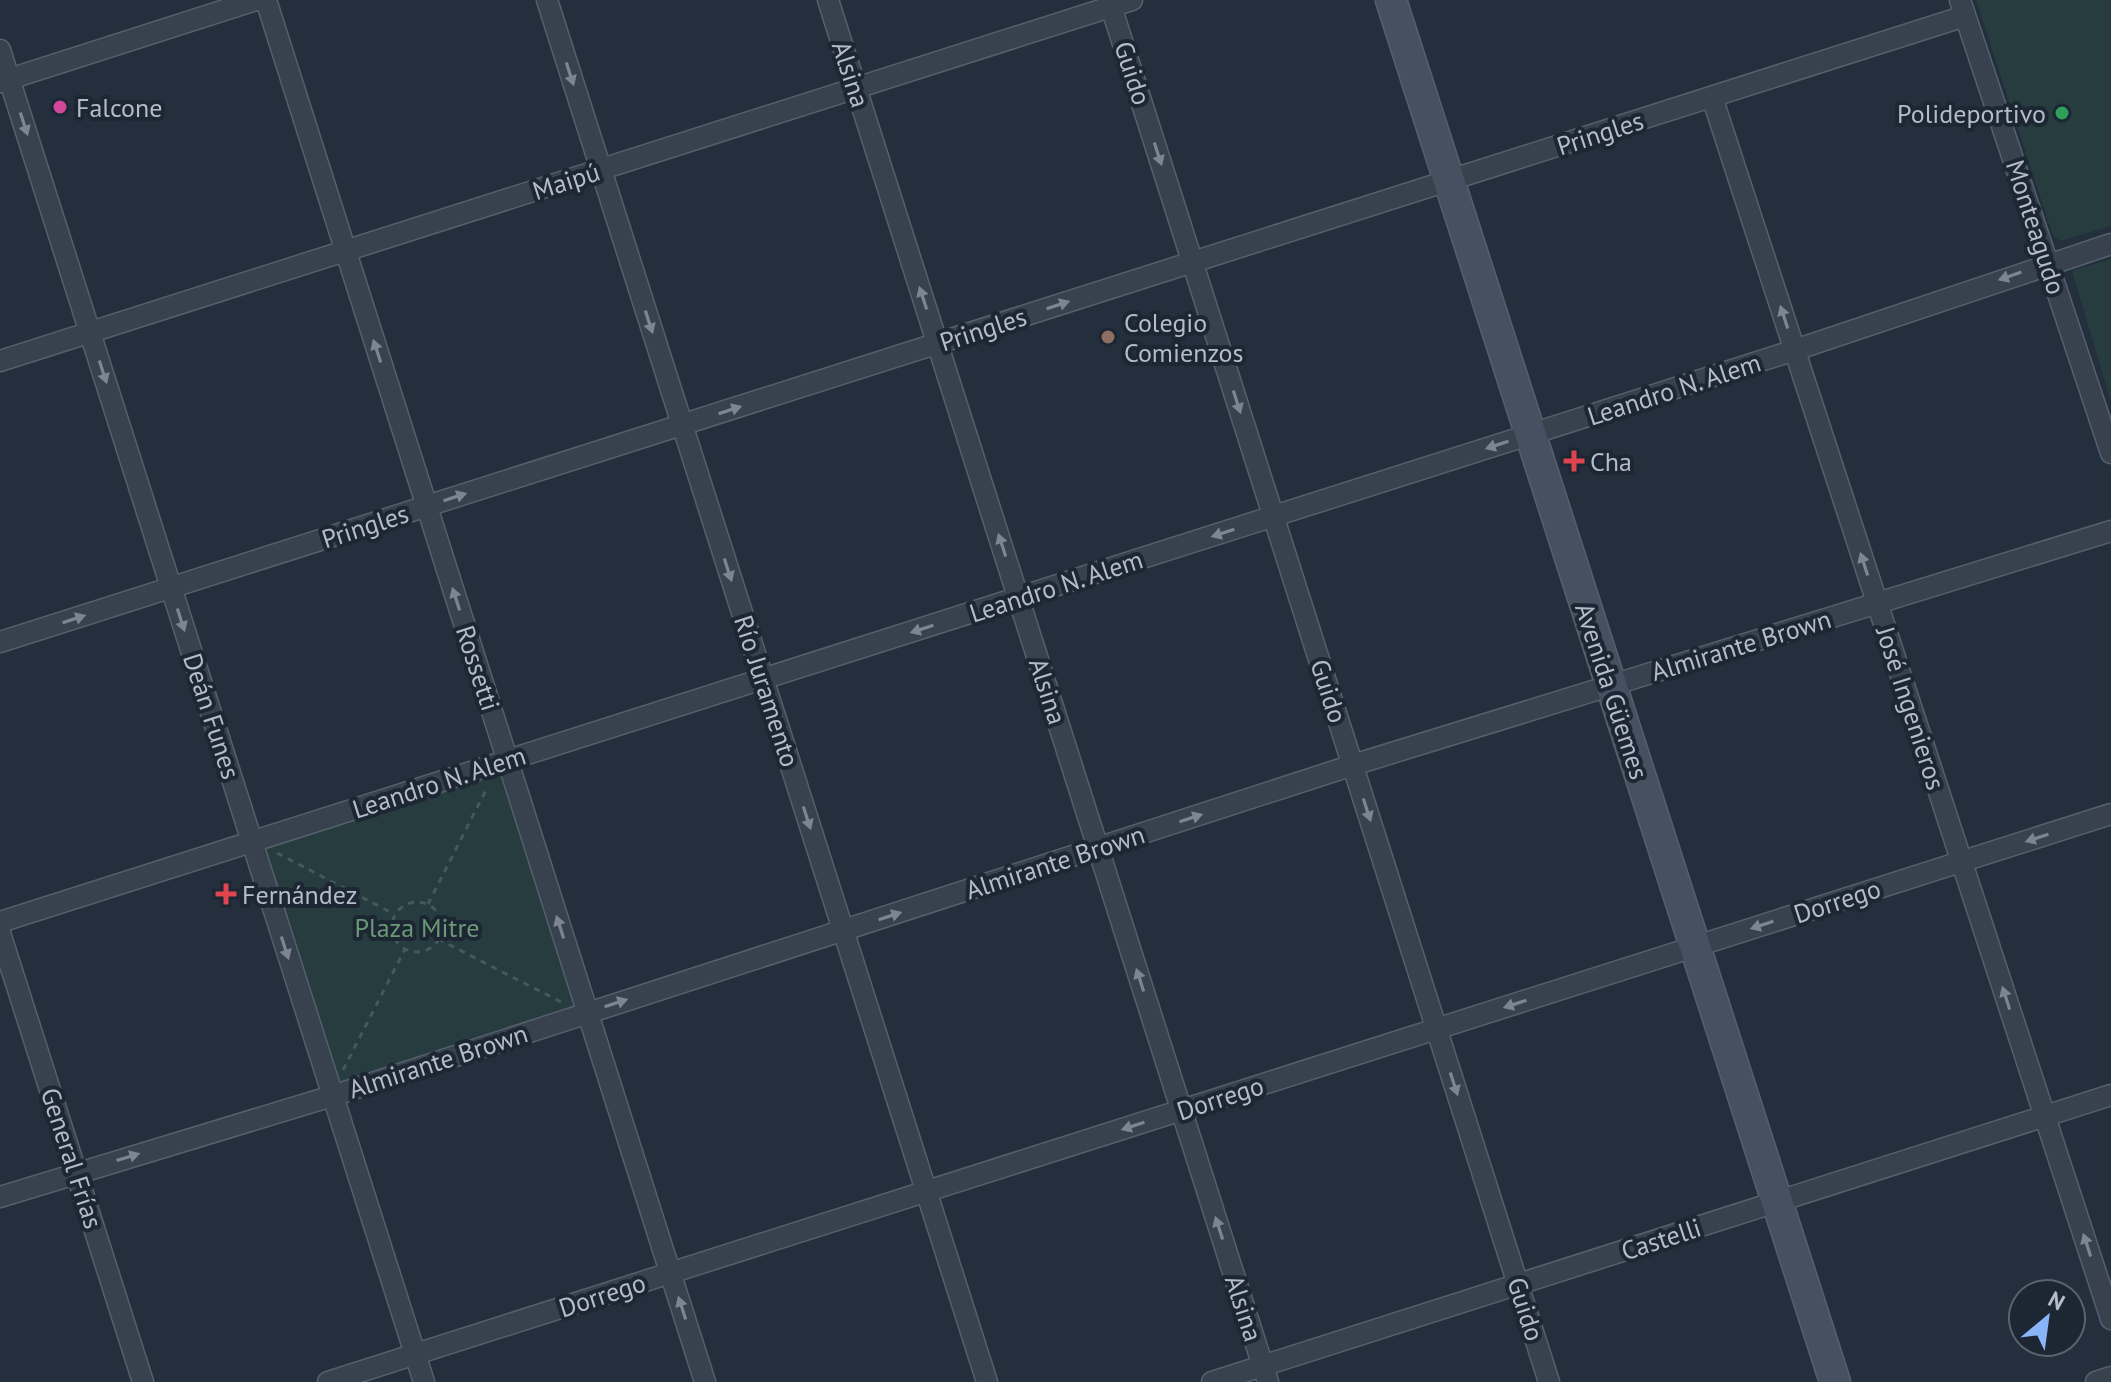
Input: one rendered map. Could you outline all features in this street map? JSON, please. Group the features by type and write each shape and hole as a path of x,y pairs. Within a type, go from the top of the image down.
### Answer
{"main road":[{"name":"Avenida Güemes","path":"1391,0 1835,1382"}],"street":[{"path":"5,80 256,0"},
{"name":"Rossetti","path":"266,0 508,761 580,1010 671,1273 705,1382"},
{"name":"Río Juramento","path":"547,0 987,1382"},
{"name":"Alsina","path":"828,0 1265,1374"},
{"name":"Maipú","path":"0,361 856,88 1110,3 1132,0"},
{"name":"Guido","path":"1110,3 1549,1382"},
{"name":"Pringles","path":"0,642 1712,97 1963,8"},
{"name":"Monteagudo","path":"1963,8 2111,453"},
{"name":"Deán Funes","path":"0,50 5,80 90,332 424,1382"},
{"name":"José Ingenieros","path":"1712,97 2111,1319"},
{"name":"Leandro N. Alem","path":"0,922 1795,350 2111,244"},
{"name":"Almirante Brown","path":"0,1197 332,1096 580,1010 843,931 1353,765 2111,531"},
{"name":"Dorrego","path":"328,1382 2111,814"},
{"name":"General Frías","path":"0,933 143,1382"},
{"name":"Castelli","path":"1212,1382 1265,1374 1518,1284 2111,1095"},
{"path":"2096,1382 2111,1377"}],"path":[{"path":"428,904 490,783"},
{"path":"273,851 395,915"},
{"path":"428,904 409,903 395,915 393,934 405,949 420,951 438,939"},
{"path":"428,904 440,920 438,939"},
{"path":"438,939 580,1010"},
{"path":"342,1071 405,949"}],"green space":[{"name":"Polideportivo","path":"1976,0 2111,0 2111,226 2061,241 2053,236"},
{"path":"2111,259 2111,402 2072,271"},
{"name":"Plaza Mitre","path":"499,766 578,1011 333,1090 257,842"}],"place":[{"name":"Falcone","path":"60,107"},
{"name":"Polideportivo","path":"2062,113"},
{"name":"Colegio Comienzos","path":"1108,337"},
{"name":"Cha","path":"1574,461"},
{"name":"Fernández","path":"226,894"}]}
